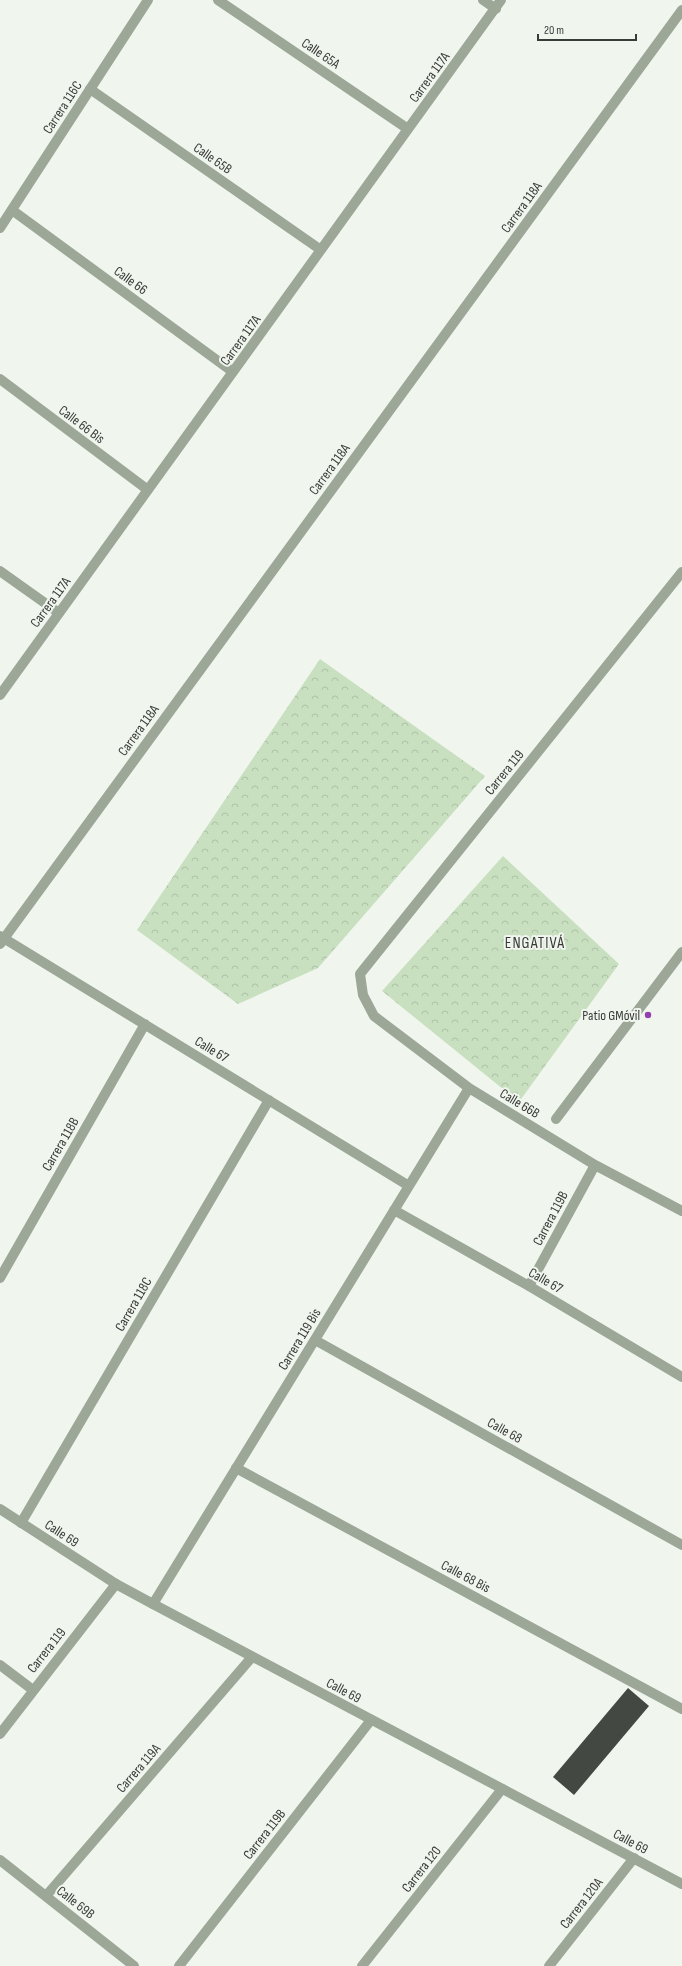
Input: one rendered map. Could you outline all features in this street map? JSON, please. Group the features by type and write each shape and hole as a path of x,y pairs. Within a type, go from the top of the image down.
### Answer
{"street":[{"name":"Carrera 116C","path":"0,228 148,0"},
{"name":"Calle 65A","path":"218,0 408,130"},
{"path":"483,0 498,4"},
{"name":"Carrera 117A","path":"0,695 498,4"},
{"name":"Carrera 118A","path":"1,939 682,10"},
{"name":"Calle 65B","path":"90,89 321,250"},
{"name":"Calle 66","path":"12,210 233,372"},
{"name":"Calle 66 Bis","path":"0,379 148,490"},
{"path":"0,571 59,613"},
{"name":"Carrera 119","path":"364,995 360,974 682,572"},
{"name":"Calle 67","path":"1,939 145,1024 409,1186"},
{"path":"556,1118 682,952"},
{"name":"Calle 66B","path":"364,995 374,1016 469,1088 595,1165 682,1211"},
{"name":"Carrera 118B","path":"0,1278 145,1024"},
{"name":"Carrera 119 Bis","path":"152,1604 469,1088"},
{"name":"Carrera 118C","path":"21,1523 269,1100"},
{"name":"Carrera 119B","path":"529,1286 595,1165"},
{"name":"Calle 67","path":"394,1210 529,1286 682,1377"},
{"name":"Calle 68","path":"315,1340 682,1546"},
{"name":"Calle 68 Bis","path":"236,1468 682,1709"},
{"name":"Calle 69","path":"0,1509 116,1584 152,1604 682,1884"},
{"name":"Carrera 119","path":"0,1734 116,1584"},
{"name":"Carrera 119A","path":"46,1896 252,1657"},
{"path":"0,1665 33,1690"},
{"name":"Carrera 119B","path":"179,1966 371,1720"},
{"name":"Carrera 120","path":"362,1966 502,1789"},
{"name":"Carrera 120A","path":"549,1966 634,1858"},
{"name":"Calle 69B","path":"0,1860 134,1966"}],"green space":[{"path":"320,659 485,776 318,968 238,1004 137,930"},
{"path":"503,856 619,964 519,1102 382,991"}],"building":[{"path":"628,1688 649,1706 574,1795 553,1777"}],"place":[{"name":"Patio GMóvil","path":"648,1015"}],"district":[{"name":"ENGATIVÁ","path":"535,942"}]}
